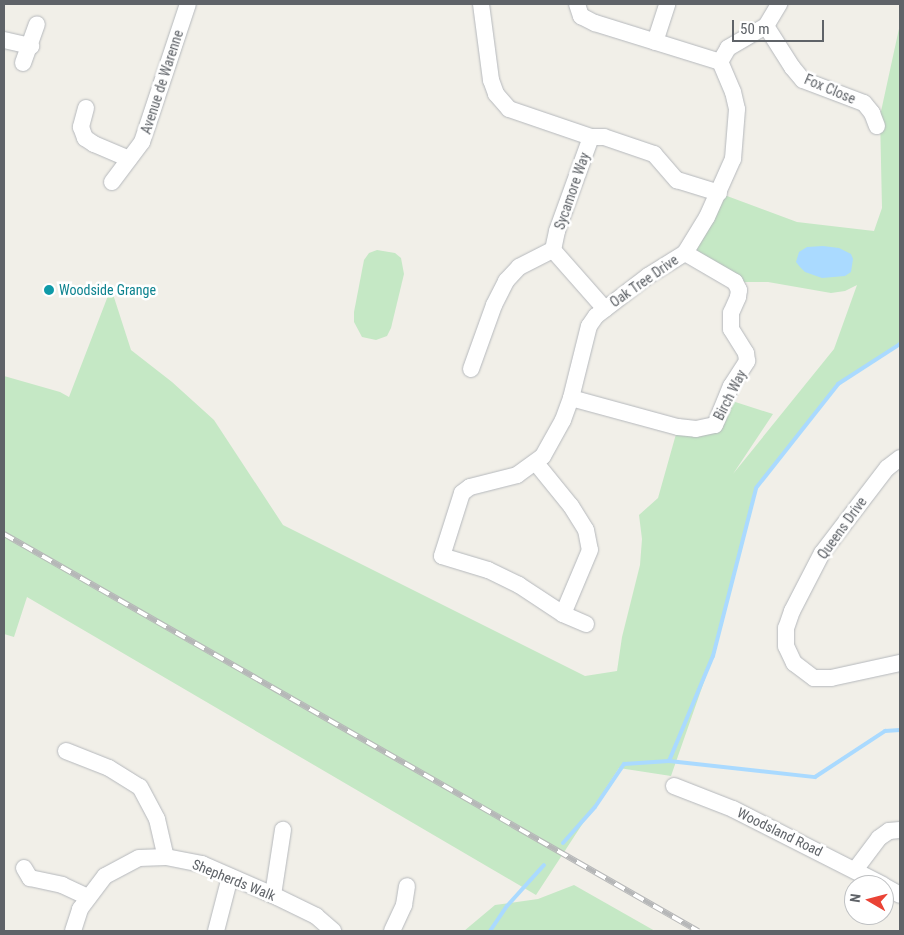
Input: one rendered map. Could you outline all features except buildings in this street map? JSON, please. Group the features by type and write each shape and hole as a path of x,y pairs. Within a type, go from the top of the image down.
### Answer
{"street":[{"name":"Avenue de Warenne","path":"112,182 142,142 188,4"},
{"path":"481,4 491,80 496,94 508,109 591,137"},
{"path":"577,4 582,16 616,30 720,62 728,48 766,26 779,4"},
{"path":"655,42 667,4"},
{"path":"23,63 37,24"},
{"name":"Fox Close","path":"766,26 792,67 803,80 864,103 872,113 877,126"},
{"path":"4,40 30,46"},
{"name":"Oak Tree Drive","path":"586,624 563,614 519,585 488,570 442,556 462,493 470,487 517,475 536,463 552,443 571,398 589,326 596,316 648,276 685,253 707,217 733,159 737,109 733,92 720,62"},
{"path":"86,108 80,127 85,138 94,144 129,159"},
{"name":"Sycamore Way","path":"553,250 557,231 591,137 604,138 654,154 677,180 719,193"},
{"path":"471,369 494,305 506,280 519,267 553,250 605,309"},
{"name":"Birch Way","path":"571,398 678,427 696,429 715,425 731,386 747,361 746,353 732,329 731,313 739,290 735,282 685,253"},
{"name":"Queens Drive","path":"900,458 887,468 828,545 810,575 786,628 786,646 794,663 814,678 831,678 900,663"},
{"path":"536,463 571,506 586,530 590,550 563,614"},
{"path":"66,751 109,768 140,787 157,819 166,856"},
{"name":"Woodsland Road","path":"674,786 733,809 864,875"},
{"path":"273,895 283,830"},
{"path":"855,870 879,838 889,831 900,830"},
{"name":"Shepherds Walk","path":"73,931 80,909 105,876 139,858 166,856 202,864 273,895 316,916 333,931"},
{"path":"24,868 30,878 62,885 88,897"},
{"path":"216,931 230,877"},
{"path":"392,931 404,905 407,886"}],"green space":[{"path":"900,24 900,342 837,384 756,488 713,656 671,776 619,768 536,895 27,597 14,637 4,634 4,376 60,392 69,397 111,288 131,350 172,382 214,420 283,525 585,676 617,671 622,637 640,565 642,539 639,515 658,498 678,427 705,428 726,399 773,414 733,474 834,349 857,285 845,291 831,293 768,282 735,282 685,253 719,193 797,222 874,231 882,208 880,116"},
{"path":"377,250 395,253 401,258 404,274 391,328 387,336 376,340 362,337 354,322 354,312 364,260 369,253"},
{"path":"574,885 655,931 464,931 495,905 538,899"}],"water":[{"path":"807,247 839,248 851,254 853,259 851,272 845,276 822,278 805,272 796,262 799,252"}],"waterway":[{"path":"669,761 713,656 756,488 838,384 900,344"},
{"path":"563,843 595,807 624,764 669,761 815,777 885,731 900,730"},
{"path":"490,931 507,906 544,865"}],"railway":[{"path":"4,534 698,931"}],"place":[{"name":"Woodside Grange","path":"49,290"}]}
